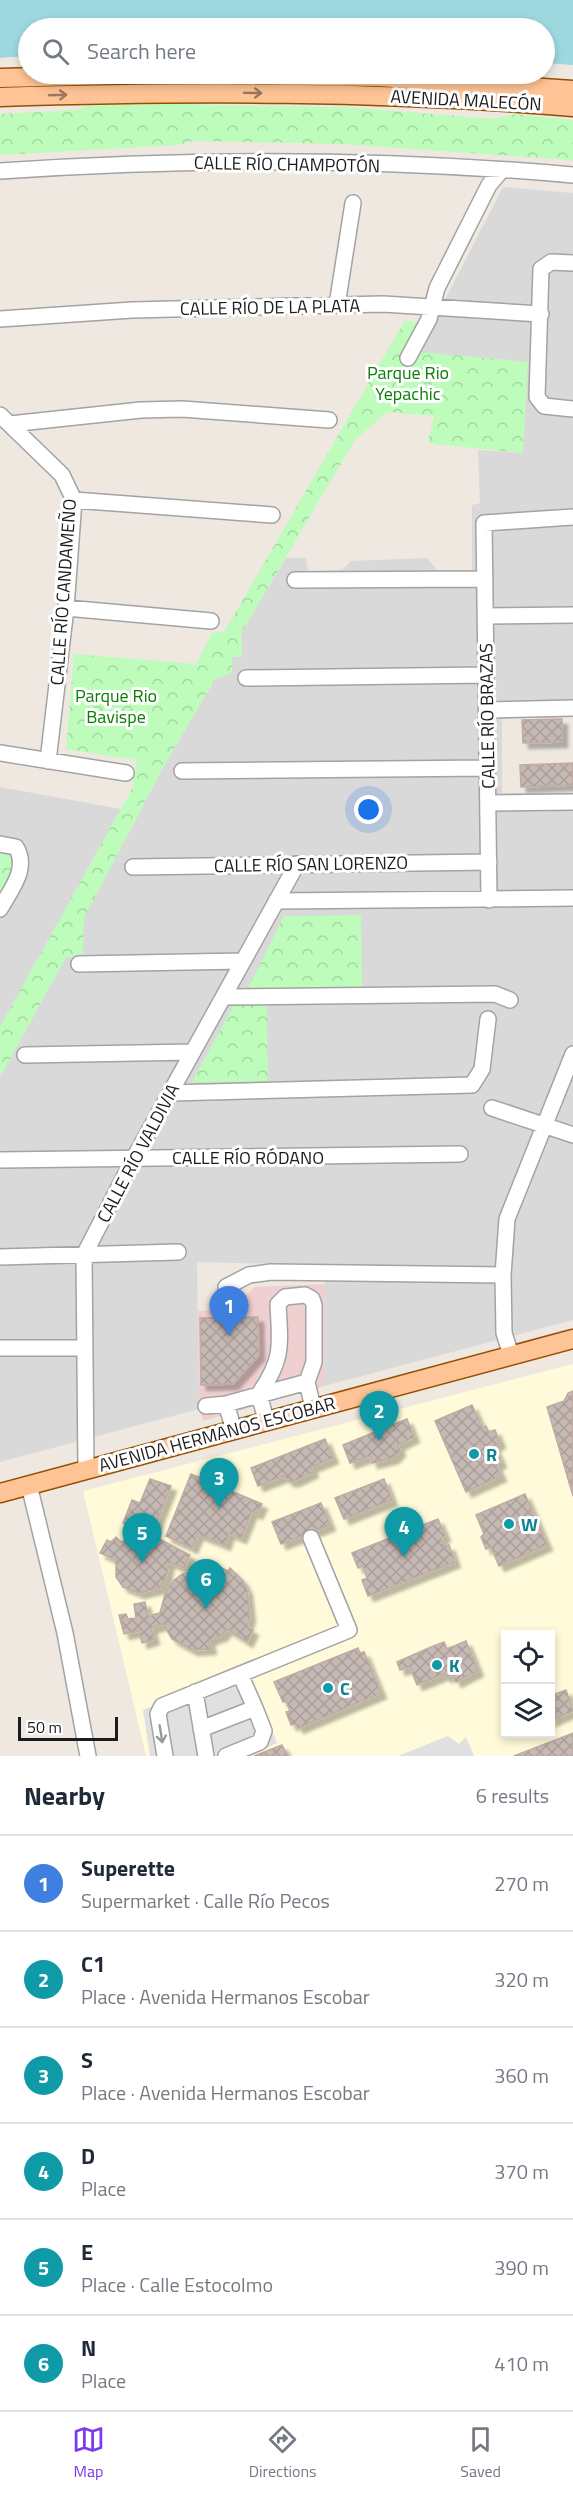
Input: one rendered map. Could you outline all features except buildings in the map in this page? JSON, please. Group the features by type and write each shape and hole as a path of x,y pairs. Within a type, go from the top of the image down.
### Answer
{"main road":[{"path":"0,78 18,78"},
{"name":"AVENIDA MALECÓN","path":"483,84 573,90"},
{"name":"AVENIDA MALECÓN","path":"0,97 214,92 350,94 573,107"},
{"name":"AVENIDA HERMANOS ESCOBAR","path":"0,1493 573,1339"}],"street":[{"name":"CALLE RÍO CHAMPOTÓN","path":"0,171 214,162 346,164 573,175"},
{"path":"408,358 429,319 437,288 489,185 501,171"},
{"path":"337,305 353,203"},
{"path":"573,263 551,262 544,264 541,269 537,397 540,404 573,409"},
{"name":"CALLE RÍO DE LA PLATA","path":"0,319 132,310 337,305 432,306 541,314"},
{"path":"5,419 182,409 329,420"},
{"name":"CALLE RÍO CANDAMEÑO","path":"5,419 62,475 74,500 66,608 48,761"},
{"path":"74,500 272,514"},
{"name":"CALLE RÍO BRAZAS","path":"489,900 484,523 573,517"},
{"path":"295,580 485,579"},
{"path":"66,608 211,621"},
{"path":"485,616 573,615"},
{"path":"246,678 486,675"},
{"path":"487,710 573,708"},
{"path":"0,753 126,773"},
{"path":"182,771 487,768"},
{"path":"488,803 573,802"},
{"path":"0,844 16,847 22,860 21,870 0,909"},
{"name":"CALLE RÍO SAN LORENZO","path":"133,867 489,862"},
{"name":"CALLE RÍO VALDIVIA","path":"86,1470 84,1255 134,1158 297,864"},
{"name":"CALLE RÍO SAN LORENZO","path":"276,901 573,898"},
{"path":"79,964 242,961"},
{"path":"224,996 495,994 510,1000"},
{"path":"170,1093 472,1085 482,1069 488,1019"},
{"path":"25,1055 193,1052"},
{"path":"511,1355 504,1333 503,1275 507,1219 573,1054"},
{"path":"492,1108 573,1135"},
{"name":"CALLE RÍO RÓDANO","path":"0,1160 460,1154"},
{"path":"0,1257 178,1252"},
{"path":"226,1287 249,1275 270,1272 503,1275"},
{"path":"266,1420 259,1394 275,1371 281,1349 278,1304 285,1296 305,1295 312,1299 314,1305 314,1362 307,1382 314,1408"},
{"path":"0,1348 84,1348"},
{"path":"206,1406 226,1404 307,1382"},
{"path":"226,1404 234,1430"},
{"path":"29,1485 65,1633 88,1756"},
{"path":"165,1756 158,1709 349,1630 311,1538"},
{"path":"226,1756 260,1742 264,1731 240,1674"},
{"path":"195,1692 206,1756"},
{"path":"201,1729 255,1708"}],"shaded area":[{"path":"503,187 573,193 573,717 502,719 502,793 573,793 573,1320 324,1386 325,1265 197,1262 199,1409 0,1462 0,1077 66,957 83,955 83,919 165,764 215,679 232,672 232,657 242,656 241,633 286,558 306,558 308,571 342,570 351,561 427,558 437,570 472,570 472,505 480,503 478,450 523,453 418,352"},
{"path":"0,787 121,809 0,1027"},
{"path":"325,1284 324,1386 203,1421 199,1409 198,1311 235,1309 254,1287"},
{"path":"573,1364 573,1756 146,1756 83,1491"},
{"path":"246,1666 277,1743 247,1756 150,1756 143,1710"},
{"path":"448,1736 459,1744 466,1737 474,1756 398,1756"}],"green space":[{"path":"166,104 344,107 494,119 515,114 573,120 573,160 341,144 192,141 178,145 0,155 0,114 78,110 86,106"},
{"path":"405,320 420,324 418,352 528,362 523,453 428,443 434,416 387,412 355,440 241,633 242,657 232,657 232,672 215,679 165,764 84,918 83,955 66,957 0,1077 0,1027 132,789 137,760 66,749 74,654 196,664 213,632 224,632"},
{"path":"0,853 10,856 14,861 12,872 0,892"},
{"path":"361,915 362,988 247,990 284,916"},
{"path":"267,1004 268,1081 192,1082 234,1005"}],"water":[{"path":"0,0 573,0 573,65 555,64 555,18 18,18 18,57 0,58"}],"place":[{"name":"Superette","path":"229,1336"},
{"name":"C1","path":"379,1441"},
{"name":"R","path":"474,1454"},
{"name":"S","path":"219,1508"},
{"name":"W","path":"509,1524"},
{"name":"D","path":"404,1557"},
{"name":"E","path":"142,1563"},
{"name":"N","path":"206,1609"},
{"name":"K","path":"437,1665"},
{"name":"C","path":"328,1688"}],"park label":[{"name":"Parque Rio Yepachic","path":"408,382"},
{"name":"Parque Rio Bavispe","path":"116,705"}]}
